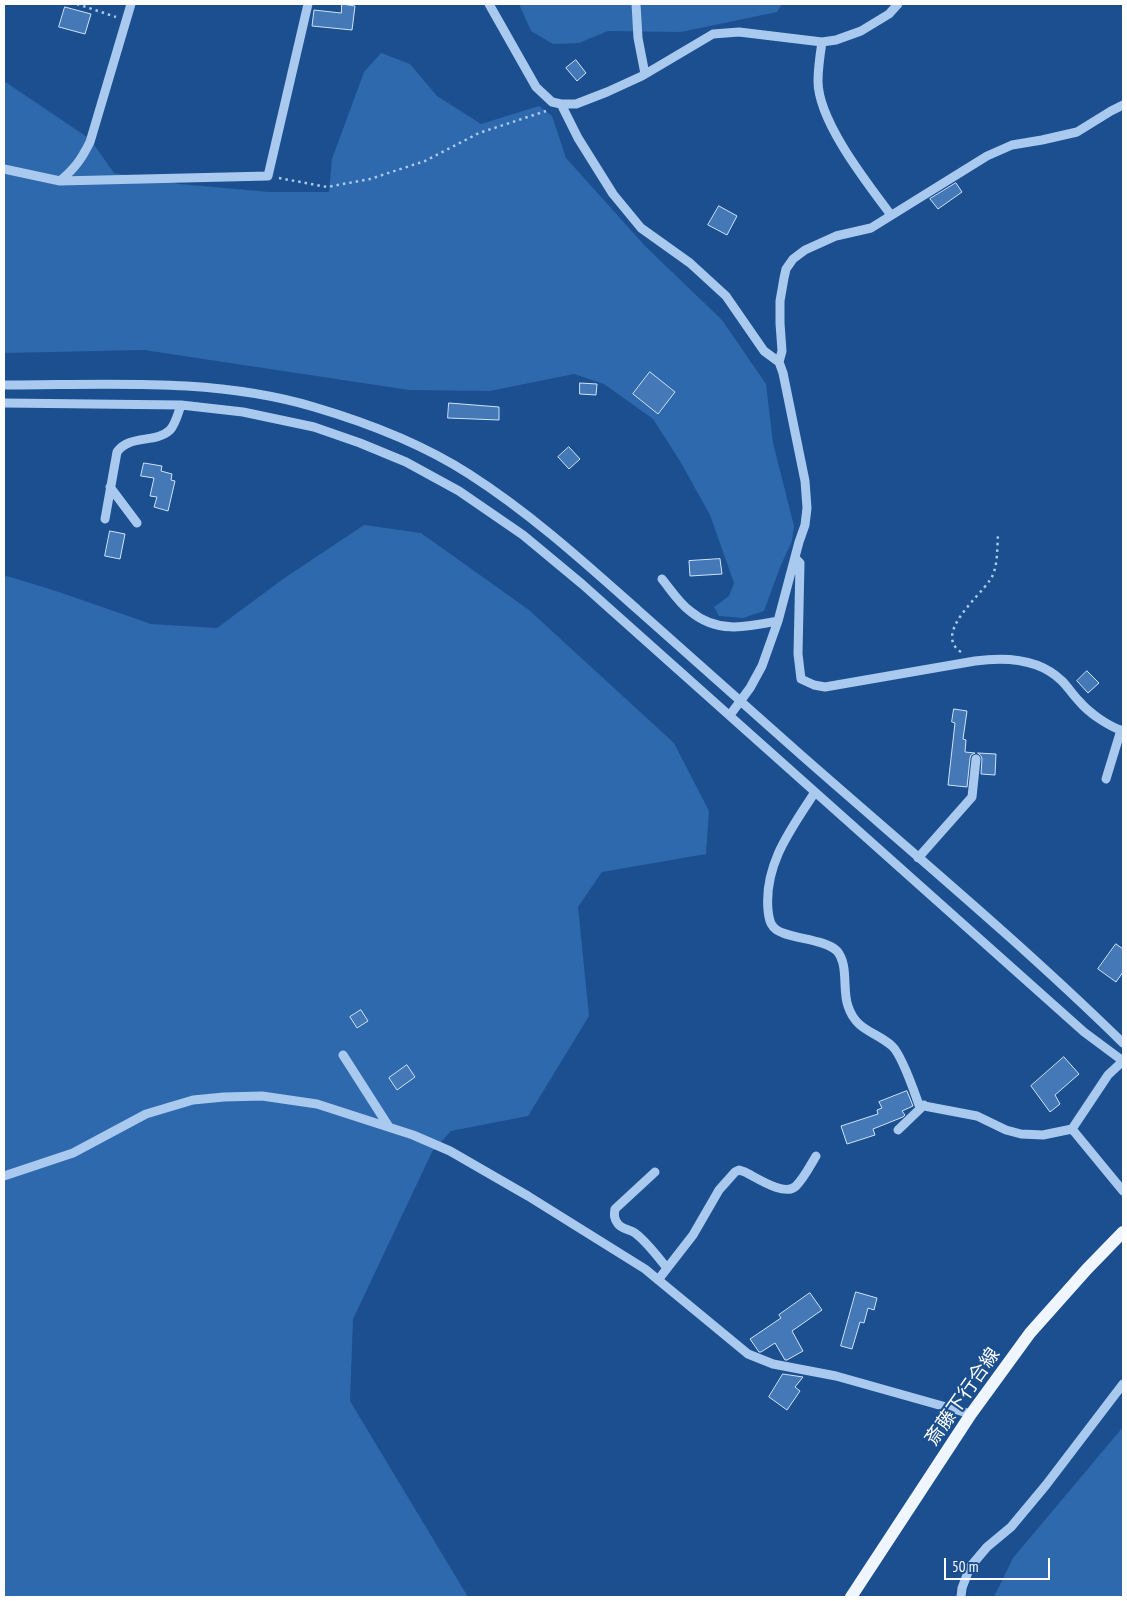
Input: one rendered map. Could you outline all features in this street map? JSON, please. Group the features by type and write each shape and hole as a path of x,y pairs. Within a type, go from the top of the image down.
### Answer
{"main road":[{"name":"斎藤下行合線","path":"851,1597 971,1414 1030,1333 1123,1232"}],"street":[{"path":"60,181 82,160 90,142 130,4"},
{"path":"4,168 60,181 268,176 308,4"},
{"path":"489,4 536,87 552,102 561,104 576,104 607,92 645,74 713,34 739,32 822,42 836,40 861,31 889,14 898,4"},
{"path":"636,4 638,38 645,74"},
{"path":"822,42 818,81 821,103 844,148 891,215"},
{"path":"561,104 578,138 613,194 641,228 690,263 726,296 764,351 779,362 783,373 805,481 805,525 778,621 762,666 750,688 730,715"},
{"path":"779,362 782,351 780,301 786,270 793,259 805,250 836,236 871,228 987,156 1012,145 1077,132 1110,111 1123,106"},
{"path":"4,385 165,385 220,389 264,396 311,406 363,423 420,448 467,473 520,509 600,576 1087,1008 1123,1043"},
{"path":"4,403 182,405 243,412 314,427 360,443 406,462 459,491 523,535 575,578 730,715 1084,1032 1123,1061 1108,1075 1072,1129 1043,1135 1021,1134 1006,1130 977,1116 919,1104 908,1075 893,1047 858,1024 848,1006 842,961 837,952 831,947 783,933 773,928 768,921 767,902 770,874 781,846 815,792"},
{"path":"105,519 117,452 128,442 159,436 169,431 174,425 182,405"},
{"path":"110,487 137,523"},
{"path":"795,558 800,563 798,654 801,679 814,685 825,686 988,659 1011,659 1030,663 1046,669 1062,680 1080,703 1122,731 1106,779"},
{"path":"662,579 689,611 703,621 732,628 778,621"},
{"path":"918,858 972,797 976,759"},
{"path":"343,1055 389,1127"},
{"path":"4,1176 73,1153 146,1114 193,1100 262,1096 317,1104 413,1135 450,1151 645,1269 748,1354 772,1364 836,1376 971,1414"},
{"path":"898,1130 924,1105"},
{"path":"1072,1129 1123,1191"},
{"path":"658,1280 692,1235 719,1190 735,1172 739,1170 782,1190 789,1190 795,1187 816,1156"},
{"path":"655,1172 615,1209 614,1216 621,1227 633,1231 641,1238 667,1268"},
{"path":"960,1597 970,1567 987,1547 1011,1527 1029,1506 1123,1384"}],"path":[{"path":"77,4 125,20"},
{"path":"268,176 327,187 370,179 425,161 479,132 539,114 561,104"},
{"path":"975,661 957,649 951,640 952,631 961,616 991,580 995,567 998,535"}],"shaded area":[{"path":"519,4 782,4 777,12 681,32 608,31 579,43 553,44 531,31"},
{"path":"381,53 410,64 437,96 481,124 539,106 552,116 566,158 646,247 722,320 766,384 773,443 794,526 792,541 764,611 743,618 719,616 714,607 729,596 734,583 710,515 680,461 653,419 604,384 574,374 490,391 409,390 144,350 4,353 4,81 90,139 114,173 180,184 269,192 329,192 332,159 364,72"},
{"path":"364,525 421,533 529,610 674,743 709,811 706,854 602,872 578,907 589,1016 528,1116 451,1131 432,1152 353,1319 350,1401 468,1597 4,1597 4,577 7,576 59,592 151,624 217,628 283,579"},
{"path":"1123,1427 1123,1597 994,1597 1013,1558"}],"building":[{"path":"342,4 355,6 352,30 312,26 314,10 341,13"},
{"path":"65,7 91,14 85,34 59,27"},
{"path":"576,60 586,73 577,81 566,68"},
{"path":"956,183 962,192 938,209 930,199"},
{"path":"719,206 737,216 727,235 708,225"},
{"path":"650,372 675,392 658,414 633,394"},
{"path":"580,383 597,384 596,395 580,394"},
{"path":"449,403 499,407 499,420 448,418"},
{"path":"569,447 580,459 569,469 558,457"},
{"path":"144,463 162,466 161,471 172,474 171,480 175,481 168,511 154,507 157,497 150,496 154,478 141,476"},
{"path":"110,531 125,534 120,559 105,556"},
{"path":"720,559 722,574 690,576 689,561"},
{"path":"1087,671 1099,683 1088,693 1077,681"},
{"path":"954,709 967,711 963,739 966,740 965,752 975,753 970,758 967,787 948,785 955,723 952,722"},
{"path":"978,753 996,754 995,775 981,774 982,759"},
{"path":"1116,944 1123,949 1123,972 1116,982 1098,969"},
{"path":"361,1010 368,1021 357,1028 350,1017"},
{"path":"1064,1057 1079,1074 1055,1095 1060,1104 1050,1112 1031,1086"},
{"path":"407,1065 415,1077 397,1090 389,1078"},
{"path":"907,1091 913,1106 902,1111 905,1115 903,1117 873,1129 875,1135 847,1144 841,1126 878,1114 877,1110 882,1108 879,1102"},
{"path":"856,1292 877,1298 874,1310 868,1308 864,1323 860,1322 852,1349 841,1346"},
{"path":"810,1293 822,1310 792,1331 803,1351 785,1360 775,1343 759,1352 750,1339 781,1318 779,1315"},
{"path":"783,1374 803,1377 795,1387 800,1391 787,1410 769,1397"},
{"path":"940,1417 950,1423 939,1441 926,1432"}]}
